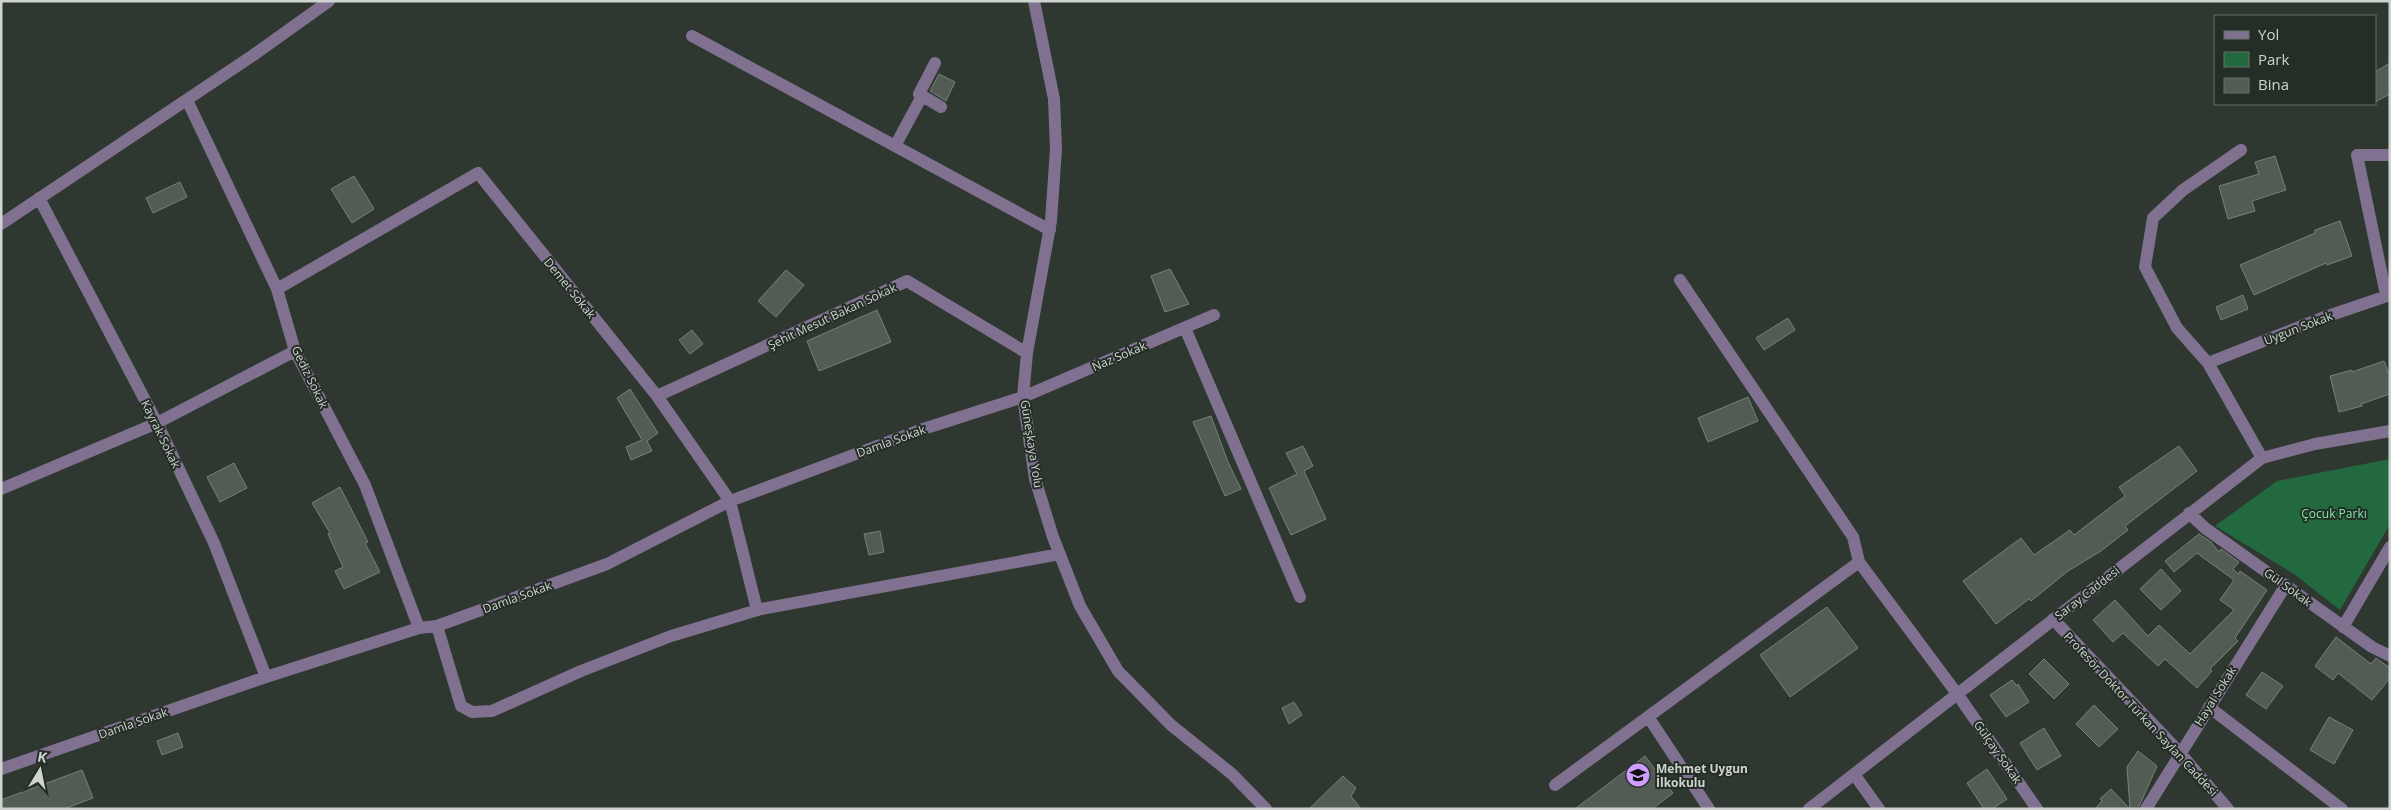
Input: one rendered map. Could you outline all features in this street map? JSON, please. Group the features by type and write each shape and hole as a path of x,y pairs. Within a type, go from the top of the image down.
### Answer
{"street":[{"path":"1,224 187,100 329,1"},
{"name":"Güneşkaya Yolu","path":"1034,1 1054,99 1056,148 1050,230 1027,353 1023,396 1035,479 1080,606 1118,671 1171,725 1232,774 1266,809"},
{"path":"692,36 1050,230"},
{"path":"935,64 918,94 941,107"},
{"path":"895,146 922,96"},
{"name":"Gediz Sokak","path":"187,100 277,289 295,351 365,485 419,628"},
{"path":"2241,150 2184,190 2153,218 2145,267 2178,328 2208,363 2262,458"},
{"path":"2388,295 2357,156 2390,155"},
{"name":"Demet Sokak","path":"277,289 478,173 657,396 730,502 757,610"},
{"name":"Kayrak Sokak","path":"39,198 157,423 214,543 266,677"},
{"path":"1555,785 1859,562 1853,537 1680,280"},
{"name":"Şehit Mesut Bakan Sokak","path":"657,396 907,281 1027,353"},
{"name":"Uygun Sokak","path":"2208,363 2388,295"},
{"name":"Naz Sokak","path":"1023,396 1214,315"},
{"path":"1185,328 1300,597"},
{"path":"1,490 157,423 295,351"},
{"name":"Damla Sokak","path":"1,769 266,677 419,628 437,626 607,564 730,502 920,430 1023,396"},
{"name":"Saray Caddesi","path":"1809,809 2262,458 2315,444 2390,431"},
{"name":"Gül Sokak","path":"2190,513 2205,528 2343,627 2372,647 2390,656"},
{"path":"2343,627 2390,547"},
{"path":"437,626 461,706 472,712 492,711 581,671 671,636 757,610 1060,554"},
{"name":"Gülçay Sokak","path":"1859,562 1958,695 2038,809"},
{"name":"Hayal Sokak","path":"2146,809 2286,585"},
{"name":"Profesör Doktor Türkan Saylan Caddesi","path":"2053,619 2180,753 2228,809"},
{"path":"2209,707 2342,809"},
{"path":"1648,718 1709,809"},
{"path":"1854,774 1879,809"}],"green space":[{"name":"Çocuk Parkı","path":"2390,459 2390,524 2340,610 2294,574 2215,526 2277,481"}],"building":[{"path":"2390,63 2390,94 2376,101 2376,71"},
{"path":"939,74 955,82 946,101 930,91"},
{"path":"2275,156 2286,190 2252,201 2255,211 2228,219 2219,186 2259,174 2255,162"},
{"path":"354,176 374,209 352,223 331,189"},
{"path":"180,182 187,197 153,213 146,198"},
{"path":"2340,221 2352,256 2327,265 2326,263 2254,295 2240,265 2315,233 2315,230"},
{"path":"1170,269 1189,304 1165,312 1151,276"},
{"path":"786,270 804,285 776,317 758,301"},
{"path":"2243,295 2248,309 2221,320 2216,307"},
{"path":"877,310 891,342 819,371 807,341"},
{"path":"1788,318 1795,330 1764,350 1756,338"},
{"path":"692,330 703,344 690,354 679,340"},
{"path":"2384,361 2390,377 2390,394 2361,404 2362,406 2339,412 2330,376 2352,370 2352,372"},
{"path":"630,389 658,433 647,441 652,451 631,460 626,447 642,440 617,398"},
{"path":"1748,397 1758,421 1708,442 1698,418"},
{"path":"1211,416 1228,462 1241,489 1225,496 1193,422"},
{"path":"1303,446 1313,466 1304,471 1326,519 1291,535 1269,488 1297,474 1286,453"},
{"path":"2179,446 2197,471 2125,526 2128,530 2101,551 2068,571 2031,601 2029,599 1996,624 1963,581 2021,538 2034,555 2070,530 2074,535 2125,496 2119,487"},
{"path":"234,463 247,488 220,502 207,477"},
{"path":"340,487 368,542 365,543 380,572 344,589 335,571 343,567 328,534 330,533 312,503"},
{"path":"880,531 884,552 869,555 864,534"},
{"path":"2199,534 2211,542 2219,552 2221,549 2239,562 2233,569 2238,574 2240,571 2267,590 2235,638 2238,641 2210,669 2212,671 2197,688 2165,659 2158,666 2123,633 2113,642 2093,620 2115,600 2148,636 2159,625 2190,654 2234,610 2220,600 2234,580 2197,553 2174,572 2165,561"},
{"path":"2161,569 2181,591 2161,610 2140,589"},
{"path":"1827,607 1858,648 1790,697 1760,655"},
{"path":"2336,637 2371,664 2376,658 2390,668 2390,678 2372,700 2338,673 2333,680 2315,666"},
{"path":"2044,659 2069,684 2054,699 2029,674"},
{"path":"2262,672 2283,686 2266,709 2246,695"},
{"path":"2012,680 2017,686 2018,684 2029,702 2006,717 1990,695"},
{"path":"1294,702 1302,715 1289,724 1282,708"},
{"path":"2094,705 2118,729 2099,747 2076,724"},
{"path":"2329,717 2353,730 2334,764 2310,750"},
{"path":"2044,728 2061,756 2037,770 2020,743"},
{"path":"178,733 183,747 162,755 157,741"},
{"path":"2138,751 2157,766 2138,809 2130,809 2127,767"},
{"path":"1645,756 1673,793 1652,809 1575,809"},
{"path":"1987,769 2007,799 1992,809 1984,809 1967,783"},
{"path":"82,770 93,798 64,809 1,809 1,800"},
{"path":"1343,776 1356,788 1351,796 1361,809 1309,809"},
{"path":"2111,789 2130,809 2095,809 2102,801 2100,799"}],"place":[{"name":"Mehmet Uygun İlkokulu","path":"1638,775"}]}
